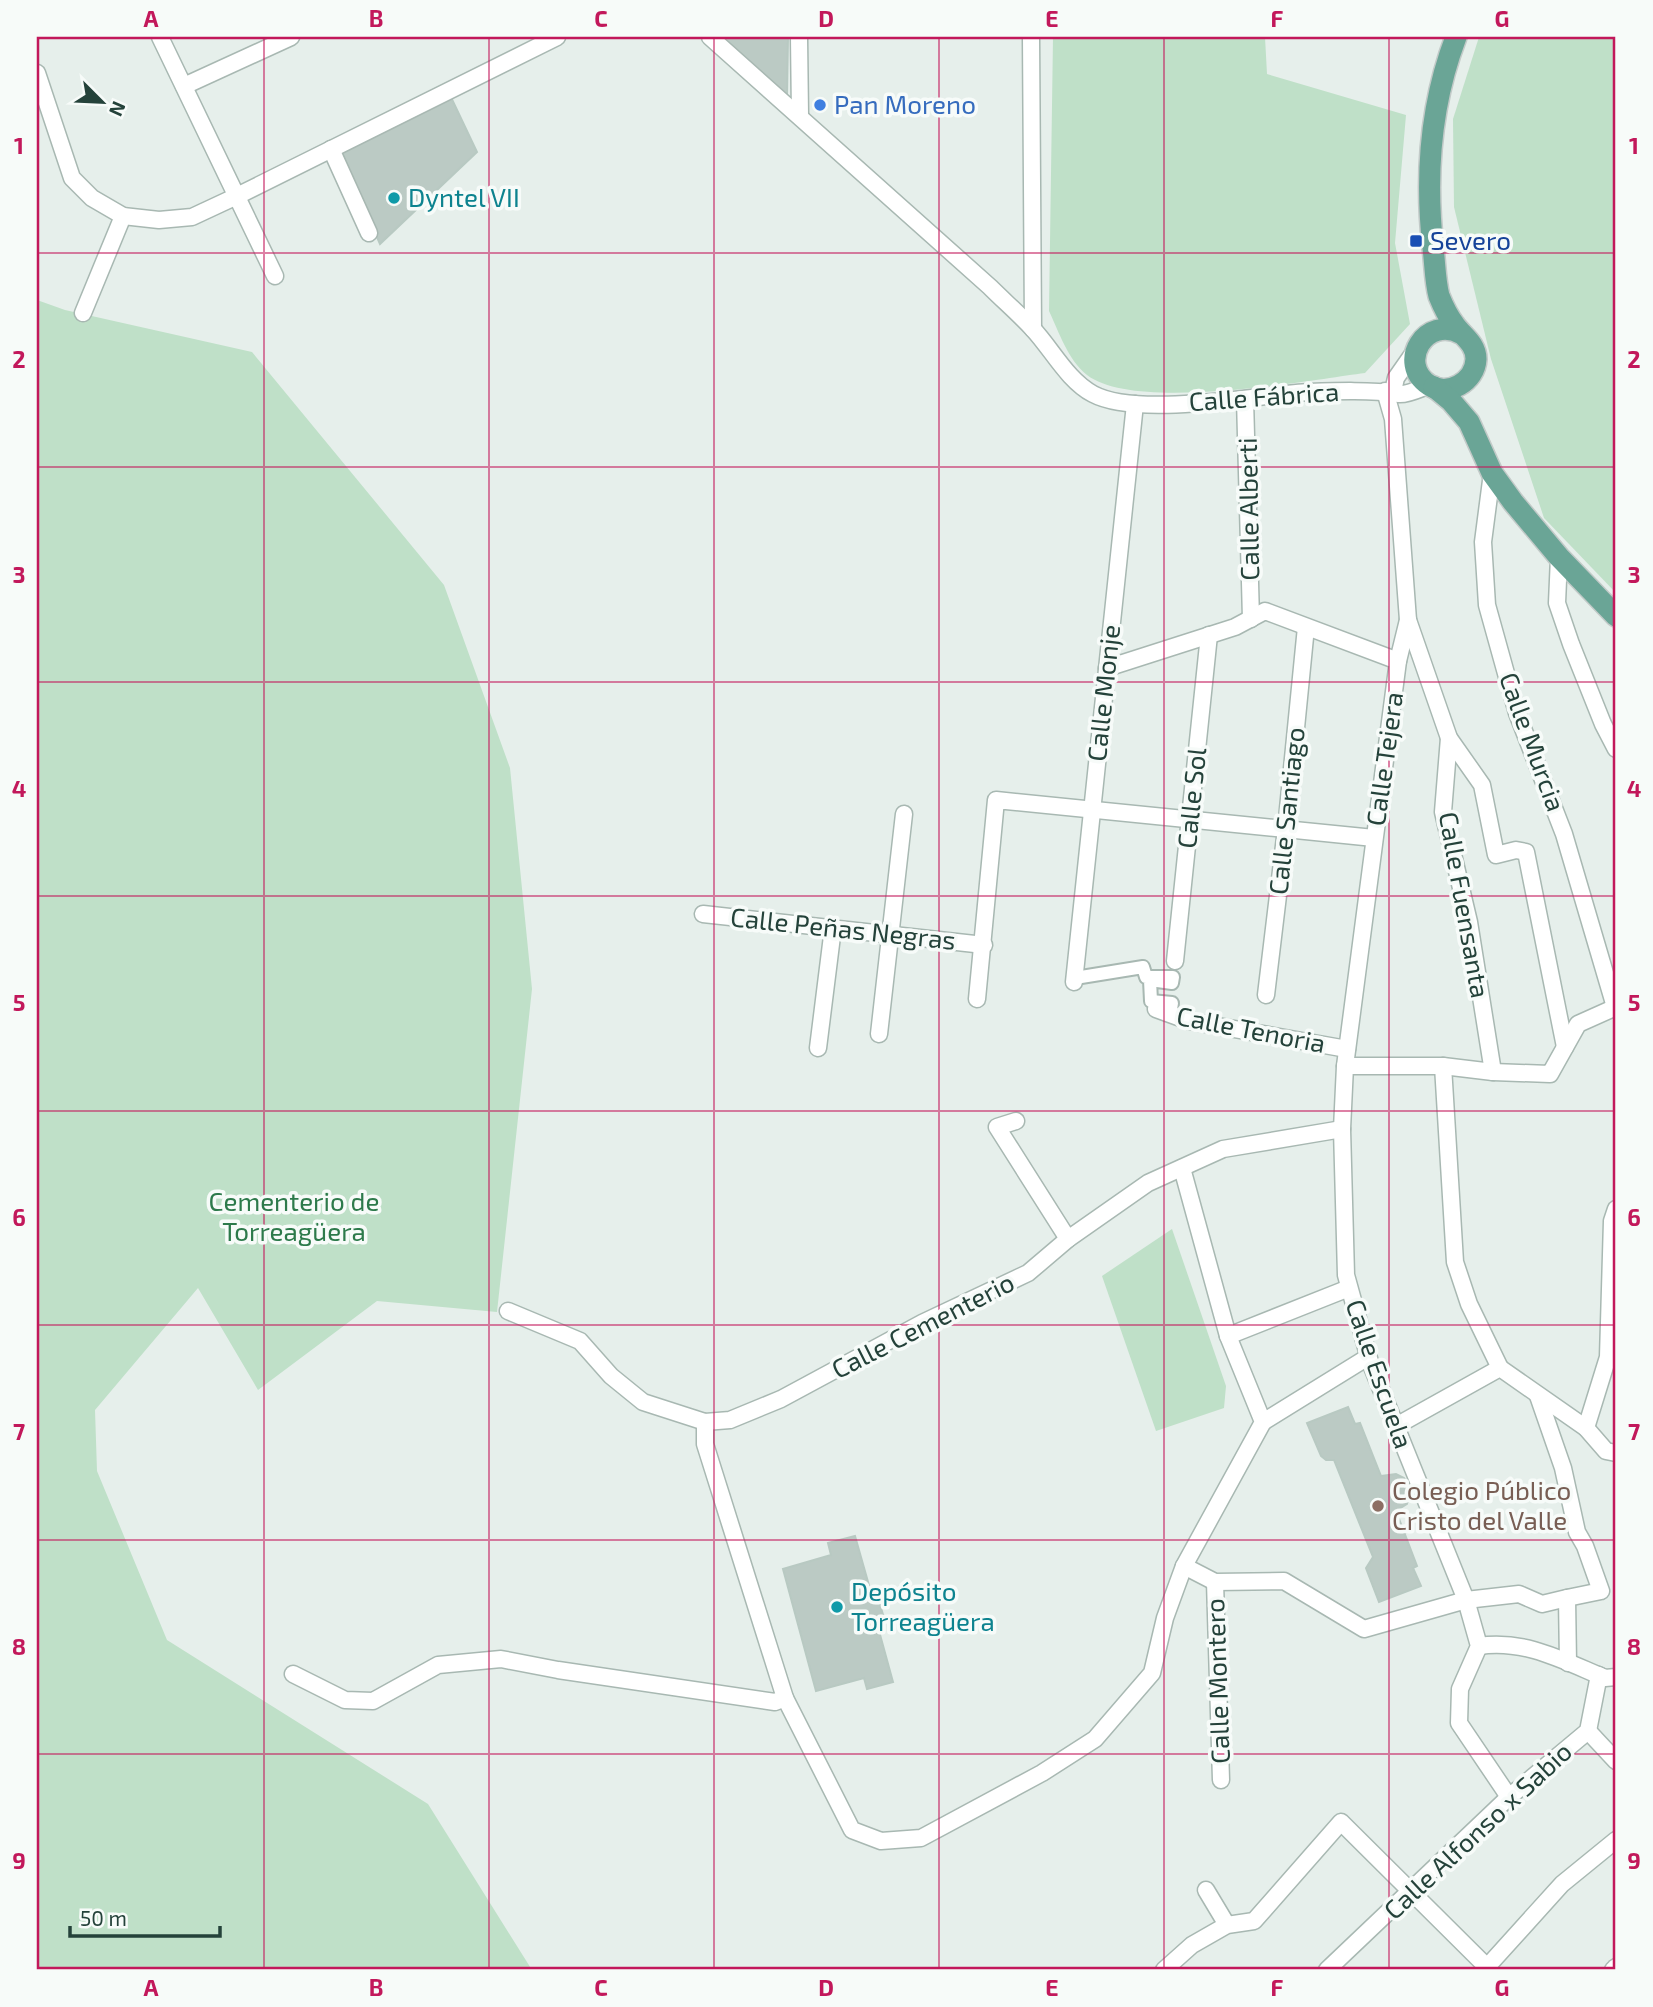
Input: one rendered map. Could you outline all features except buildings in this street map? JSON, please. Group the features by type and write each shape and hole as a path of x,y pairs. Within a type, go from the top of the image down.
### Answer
{"main road":[{"path":"1455,37 1434,114 1429,196 1438,292 1443,307 1475,352 1469,422"},
{"path":"1438,292 1433,320 1421,342 1415,364 1418,373 1451,401 1469,422 1492,473 1513,502 1559,557 1616,616"},
{"path":"1421,342 1444,328 1462,334"},
{"path":"1432,386 1456,387 1472,373"}],"street":[{"path":"160,37 275,276"},
{"path":"184,86 291,37"},
{"path":"37,73 72,178 92,198 123,216 159,220 192,217 557,37"},
{"name":"Calle Fábrica","path":"710,37 990,287 1033,329 1081,386 1109,401 1135,404 1307,392 1389,391 1400,394 1432,386"},
{"path":"799,37 800,115"},
{"path":"1031,37 1033,329"},
{"path":"331,149 369,233"},
{"path":"83,313 123,216"},
{"path":"1389,391 1421,342"},
{"name":"Calle Tejera","path":"1342,1129 1345,1066 1374,838 1398,661 1408,620 1389,391"},
{"name":"Calle Alberti","path":"1245,398 1251,619"},
{"name":"Calle Monje","path":"1075,980 1135,404"},
{"name":"Calle Murcia","path":"1492,473 1482,542 1488,605 1517,713 1564,834 1616,1007"},
{"path":"1559,557 1558,603 1575,655 1616,749"},
{"path":"1107,668 1235,627 1265,611 1398,661"},
{"path":"1408,620 1449,738 1482,785 1496,855 1516,850 1526,852 1565,1047"},
{"name":"Calle Santiago","path":"1266,995 1306,626"},
{"name":"Calle Sol","path":"1175,961 1209,635"},
{"name":"Calle Fuensanta","path":"1449,738 1444,812 1469,922 1493,1072"},
{"path":"977,999 996,800 1374,838"},
{"path":"879,1034 904,814"},
{"name":"Calle Peñas Negras","path":"703,914 984,945"},
{"path":"818,1048 833,928"},
{"path":"1075,980 1143,967 1146,977 1173,977 1172,983 1150,980 1151,1001 1172,1003 1171,1009 1156,1009"},
{"path":"1345,1066 1443,1066 1493,1072 1550,1074 1578,1024 1616,1007"},
{"name":"Calle Tenoria","path":"1156,1009 1189,1021 1347,1049"},
{"path":"1443,1066 1455,1262 1469,1304 1500,1368 1586,1428 1606,1451 1616,1453"},
{"path":"1016,1121 997,1127 1069,1239"},
{"name":"Calle Cementerio","path":"508,1311 580,1341 611,1376 643,1402 705,1422 730,1420 781,1399 922,1323 1028,1273 1069,1239 1148,1183 1223,1149 1342,1129"},
{"name":"Calle Escuela","path":"1342,1129 1346,1275 1349,1288 1368,1357 1466,1600 1479,1646"},
{"path":"1182,1168 1227,1336 1264,1422"},
{"path":"1586,1428 1608,1357 1612,1221 1616,1209"},
{"path":"1227,1336 1349,1288"},
{"path":"705,1422 705,1444 785,1698 852,1830 881,1842 921,1838 1042,1773 1095,1739 1153,1673 1165,1618 1184,1566 1252,1438 1264,1422 1368,1357"},
{"path":"1396,1426 1500,1368"},
{"path":"1184,1566 1215,1582 1284,1581 1364,1629 1466,1600 1519,1594 1542,1604 1609,1593 1577,1532 1563,1468 1533,1392"},
{"name":"Calle Montero","path":"1215,1582 1222,1780"},
{"path":"1567,1598 1567,1662"},
{"path":"1509,1797 1458,1723 1460,1689 1479,1646 1499,1643 1537,1649 1605,1678 1616,1677"},
{"path":"293,1674 345,1700 373,1701 438,1665 500,1659 775,1702 785,1698"},
{"name":"Calle Alfonso x Sabio","path":"1327,1970 1509,1797 1588,1731 1599,1675"},
{"path":"1588,1731 1616,1761"},
{"path":"1164,1970 1192,1945 1227,1925 1254,1921 1341,1822 1488,1968 1562,1884 1616,1840"},
{"path":"1206,1890 1227,1925"}],"green space":[{"path":"1053,37 1265,37 1267,74 1406,115 1395,243 1410,324 1365,373 1263,387 1180,393 1110,386 1080,369 1049,311"},
{"path":"1479,37 1616,37 1616,593 1544,518 1491,359 1454,207 1453,119"},
{"name":"Cementerio de Torreagüera","path":"37,300 65,310 252,352 444,585 510,768 532,989 497,1312 377,1301 258,1390 198,1288 95,1410 97,1471 167,1640 428,1804 532,1970 37,1970"},
{"path":"1172,1229 1226,1386 1224,1408 1156,1431 1102,1276"}],"place":[{"name":"Pan Moreno","path":"820,105"},
{"name":"Dyntel VII","path":"394,198"},
{"name":"Severo","path":"1416,241"},
{"name":"Colegio Público Cristo del Valle","path":"1378,1506"},
{"name":"Depósito Torreagüera","path":"837,1607"}]}
